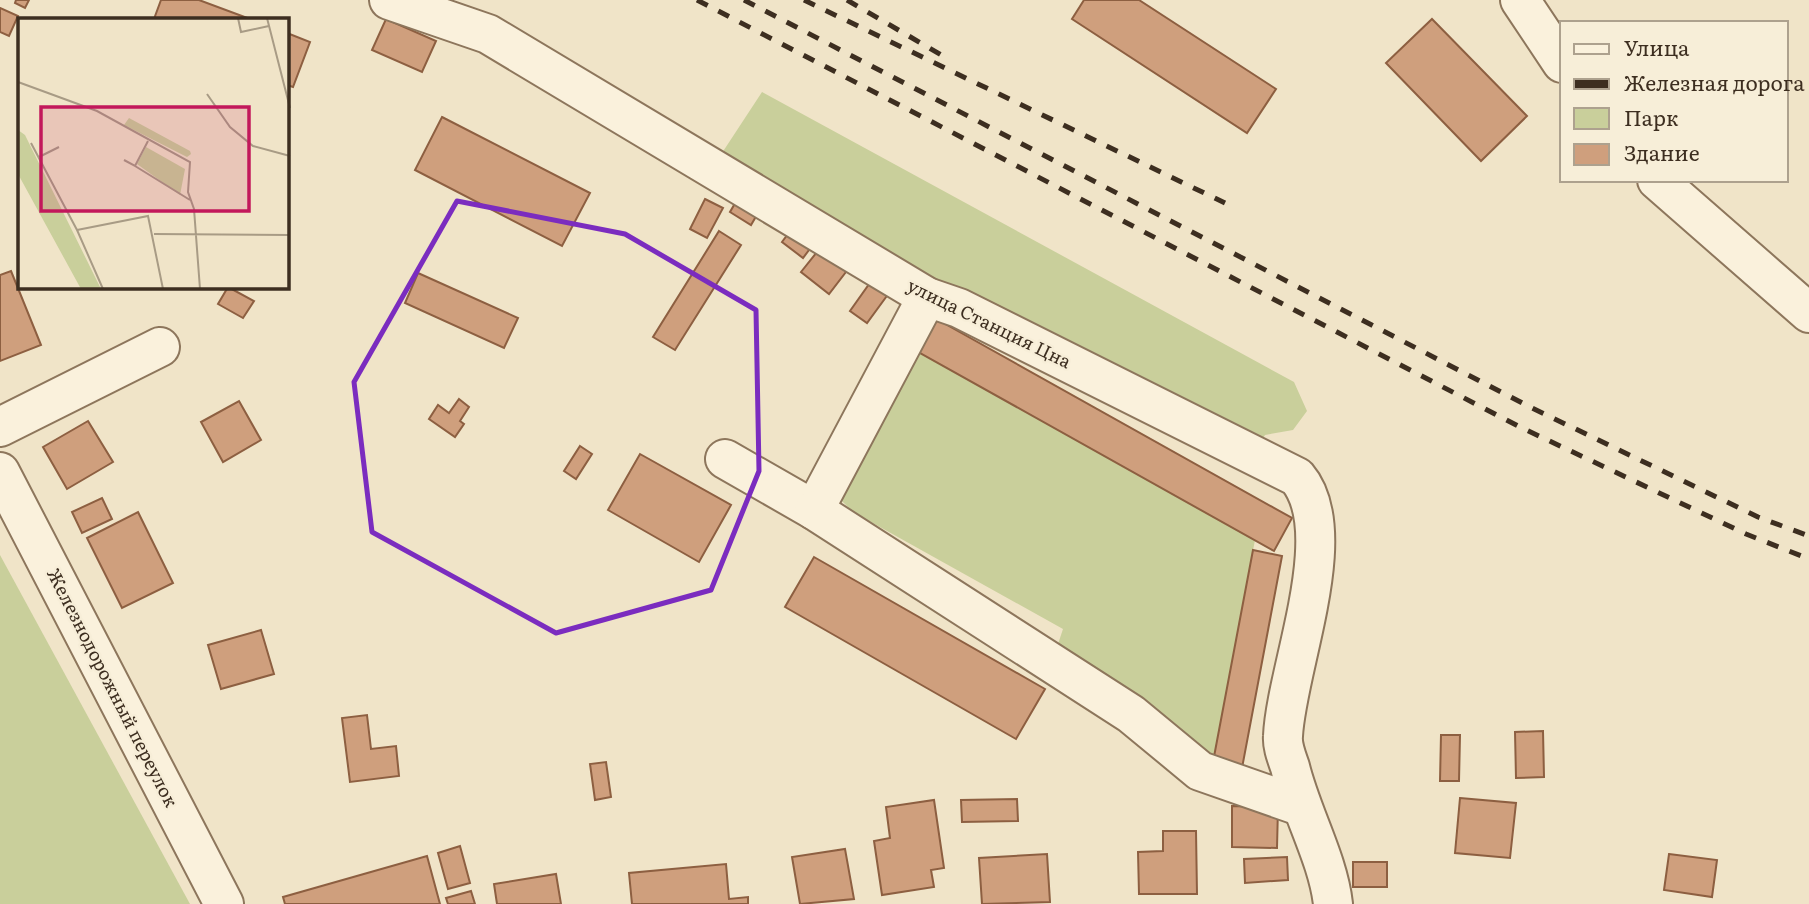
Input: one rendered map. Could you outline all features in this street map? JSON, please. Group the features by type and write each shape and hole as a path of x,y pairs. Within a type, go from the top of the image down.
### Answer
{"street":[{"name":"улица Станция Цна","path":"389,0 488,34 927,297 959,308 1297,477 1313,501 1313,578 1282,738 1300,806 1331,881 1333,904"},
{"path":"1520,0 1560,61"},
{"path":"1659,182 1809,313"},
{"path":"814,510 927,297"},
{"path":"0,427 160,347"},
{"path":"725,460 814,510 1131,714 1200,771 1300,806"},
{"name":"Железнодорожный переулок","path":"0,472 224,904"}],"highlighted area":[{"path":"457,201 625,234 756,310 759,471 711,590 556,633 372,532 354,382"}],"green space":[{"path":"762,92 1294,382 1307,411 1293,430 1265,435 1258,447 935,291 722,153"},
{"path":"913,349 1255,540 1213,762 1056,650 1063,629 853,512 839,498"},
{"path":"0,555 190,904 0,904"}],"building":[{"path":"16,0 29,0 25,8 15,3"},
{"path":"161,0 199,0 247,18 154,18"},
{"path":"1084,0 1139,0 1276,89 1247,133 1072,19"},
{"path":"0,8 18,16 9,36 0,32"},
{"path":"386,19 436,41 422,72 372,50"},
{"path":"1432,19 1527,116 1481,161 1386,63"},
{"path":"289,34 310,42 293,87 289,86"},
{"path":"442,117 590,193 562,246 415,170"},
{"path":"705,199 723,208 707,238 690,229"},
{"path":"737,200 758,213 751,225 730,212"},
{"path":"793,227 815,242 803,258 782,242"},
{"path":"719,231 741,245 675,350 653,337"},
{"path":"821,247 849,268 829,294 801,272"},
{"path":"11,271 41,345 0,361 0,275"},
{"path":"418,273 518,318 504,348 405,303"},
{"path":"872,280 889,293 867,323 850,311"},
{"path":"227,289 254,301 243,318 218,304"},
{"path":"931,316 1292,518 1274,551 913,349"},
{"path":"459,399 469,407 460,421 464,424 455,437 429,419 438,405 449,413"},
{"path":"239,401 261,440 223,462 201,422"},
{"path":"88,421 113,462 67,489 43,447"},
{"path":"580,446 592,454 576,479 564,471"},
{"path":"640,454 731,505 699,562 608,510"},
{"path":"102,498 112,519 82,533 72,512"},
{"path":"138,512 173,583 122,608 87,538"},
{"path":"1253,550 1282,556 1242,768 1213,762"},
{"path":"814,557 1045,689 1016,739 785,607"},
{"path":"261,630 274,674 221,689 208,645"},
{"path":"367,715 371,749 396,746 399,776 350,782 342,718"},
{"path":"1543,731 1544,777 1516,778 1515,732"},
{"path":"1441,735 1460,735 1459,781 1440,781"},
{"path":"606,762 611,797 595,800 590,764"},
{"path":"1460,798 1516,803 1510,858 1455,853"},
{"path":"1017,799 1018,821 962,822 961,800"},
{"path":"934,800 944,868 931,870 934,887 882,895 874,841 890,838 886,807"},
{"path":"1232,806 1278,807 1277,848 1232,847"},
{"path":"1163,831 1196,831 1197,894 1139,894 1138,852 1163,851"},
{"path":"460,846 470,883 448,889 438,853"},
{"path":"845,849 854,899 800,904 792,857"},
{"path":"1047,854 1050,902 982,904 979,858"},
{"path":"1669,854 1717,860 1712,897 1664,890"},
{"path":"427,856 440,904 285,904 283,897"},
{"path":"1287,857 1288,880 1245,883 1244,859"},
{"path":"1353,862 1387,862 1387,887 1353,887"},
{"path":"726,864 729,899 748,897 748,904 632,904 629,873"},
{"path":"556,874 561,904 497,904 494,884"},
{"path":"471,891 475,904 448,904 446,898"}],"railway":[{"path":"697,0 1520,427 1746,534 1809,559"},
{"path":"744,0 1530,407 1758,517 1809,536"},
{"path":"804,0 1225,203"},
{"path":"847,0 943,56"}]}
